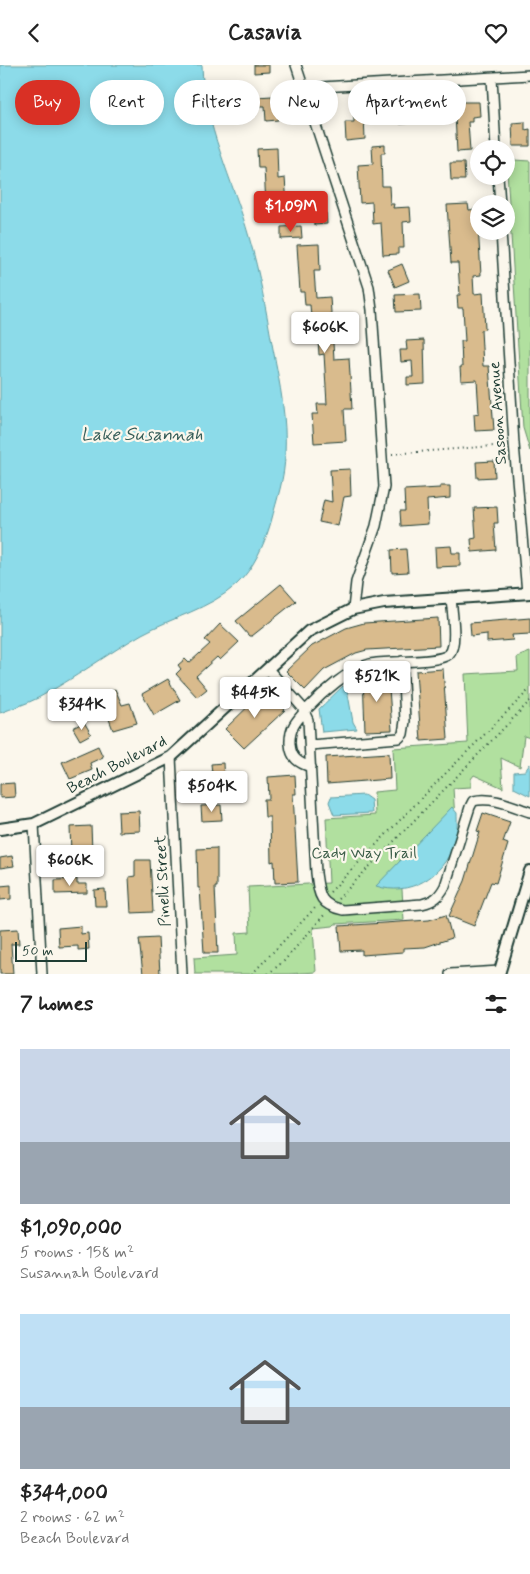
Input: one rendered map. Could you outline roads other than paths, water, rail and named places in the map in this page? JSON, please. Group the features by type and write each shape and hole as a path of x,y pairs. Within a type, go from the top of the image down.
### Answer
{"street":[{"path":"296,65 301,80"},
{"path":"338,86 530,75"},
{"path":"492,78 495,140"},
{"path":"316,125 369,287 372,310 384,487 376,526 356,582 353,609"},
{"name":"Sasoon Avenue","path":"502,240 514,444 529,593"},
{"name":"Beach Boulevard","path":"0,829 34,823 171,757 310,631 353,609 384,603 529,593"},
{"path":"311,767 298,762 293,757 290,749 292,727 324,692 360,667 370,664 447,656 454,644 451,598"},
{"path":"310,745 399,738 404,734 406,721 402,661"},
{"path":"268,669 305,712 308,720 318,891 323,900 331,907 343,910 422,905 434,901 445,887 470,807 474,801 490,799 530,812"},
{"name":"Pinelli Street","path":"171,757 182,974"},
{"path":"34,823 42,974"},
{"path":"450,974 500,972 526,895 530,871"}],"water":[{"name":"Lake Susannah","path":"0,65 202,65 203,80 174,80 174,125 212,125 243,216 260,279 280,388 285,441 285,463 282,480 268,530 262,547 248,572 236,585 225,593 203,607 142,634 38,698 0,713"},
{"path":"343,686 347,689 353,722 357,729 322,732 319,709"},
{"path":"530,764 530,796 514,788 514,772 525,771"},
{"path":"364,795 371,800 372,813 334,815 329,802 331,797"},
{"path":"452,807 457,813 456,837 449,856 442,866 433,875 412,886 401,889 388,889 376,886"}],"park label":[{"name":"Cady Way Trail","path":"364,853"}]}
